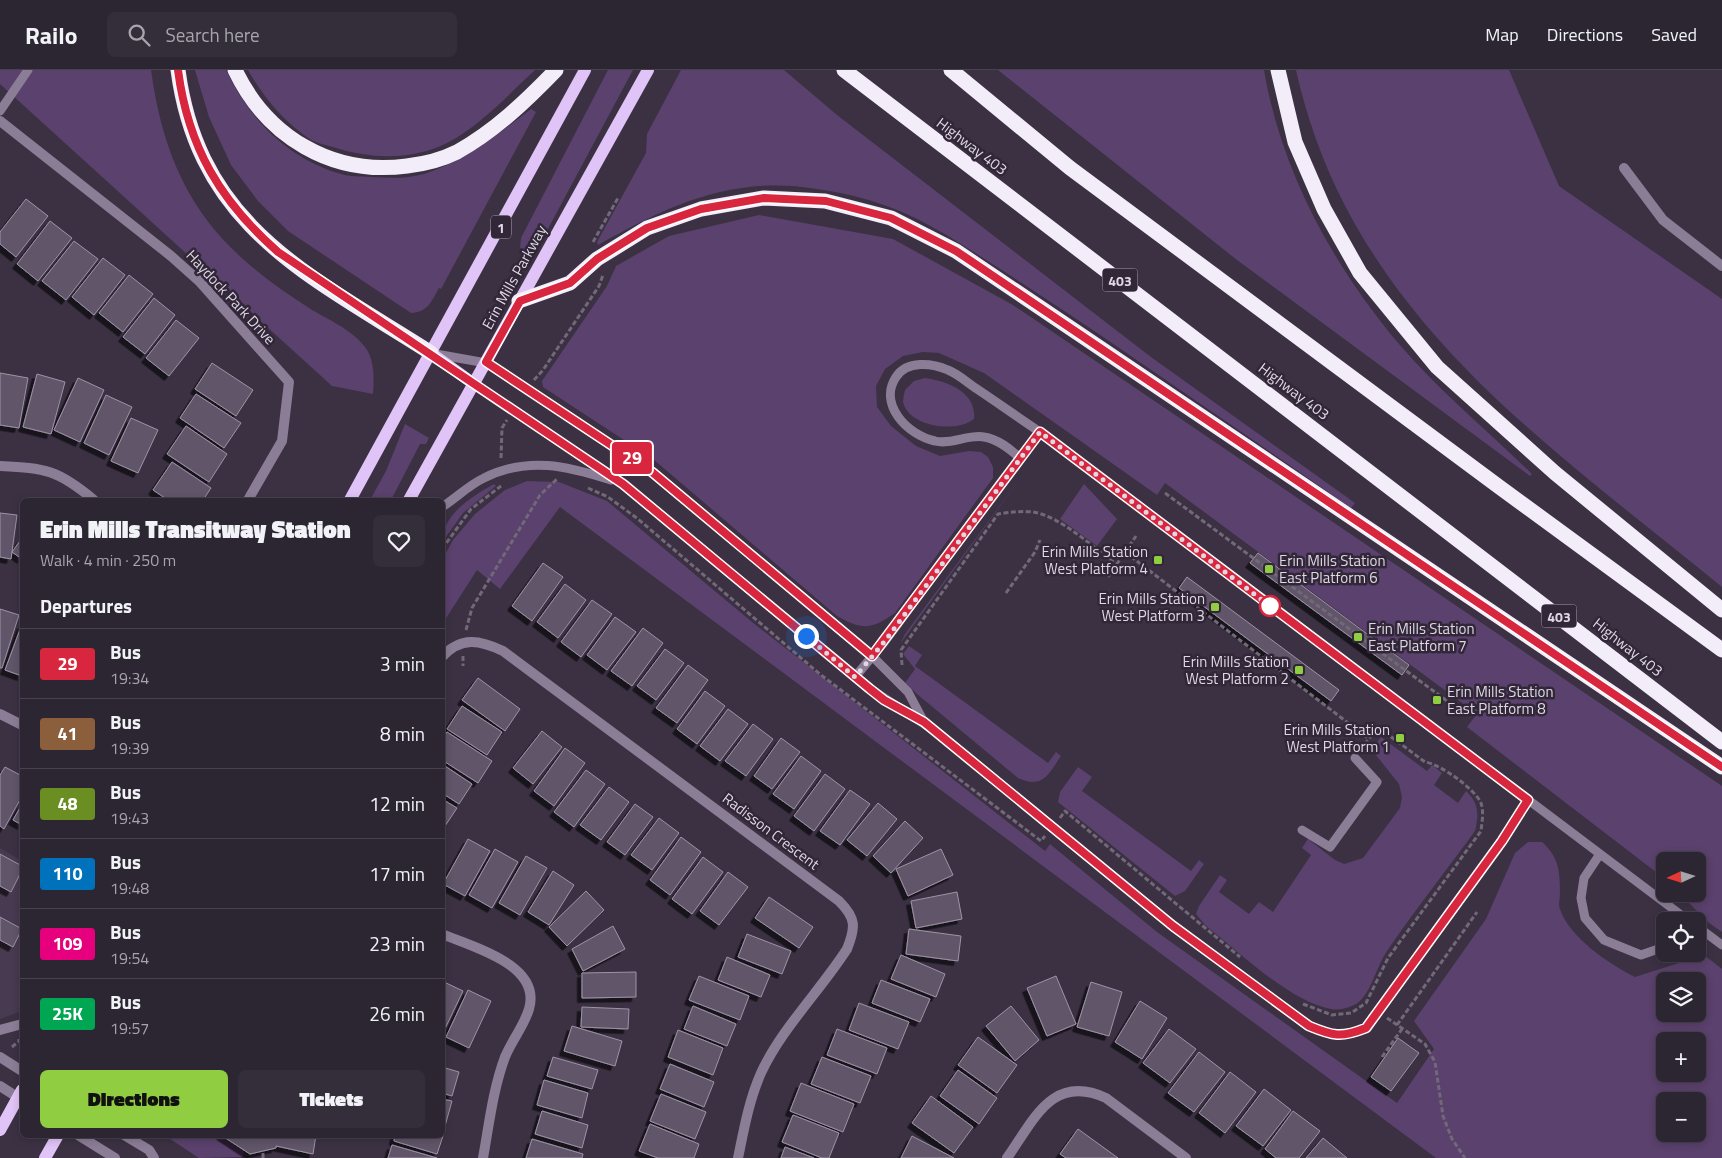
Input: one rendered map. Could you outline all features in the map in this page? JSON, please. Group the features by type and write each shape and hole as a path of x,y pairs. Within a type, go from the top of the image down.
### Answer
{"highway":[{"path":"178,70 187,120 202,157 217,185 236,211 278,252 308,274 431,354"},
{"path":"235,70 252,99 268,119 302,146 326,159 356,166 388,168 428,163 456,152 528,100 556,70"},
{"name":"Highway 403","path":"844,70 1722,742"},
{"path":"951,70 1070,168 1722,650"},
{"path":"1278,70 1295,142 1324,209 1360,274 1437,367 1555,473 1722,610"},
{"path":"520,301 570,283 597,259 647,228 701,209 764,198 826,201 891,218 956,251 1722,767"}],"main road":[{"name":"1","path":"351,498 585,70"},
{"name":"Erin Mills Parkway","path":"411,498 648,70"},
{"path":"431,354 474,384"},
{"path":"0,1130 20,1098"},
{"path":"45,1158 56,1138"}],"street":[{"name":"Haydock Park Drive","path":"0,121 171,256 199,281 289,382 282,440 249,498"},
{"path":"1624,168 1663,220 1722,266"},
{"path":"0,466 31,468 52,472 77,486 92,498"},
{"path":"445,654 463,642"},
{"name":"Radisson Crescent","path":"463,642 484,642 503,651 839,901 850,912 853,924 852,936 846,949 776,1047 762,1072 749,1102 738,1158"},
{"path":"0,714 20,724"},
{"path":"445,935 517,969 527,980 531,994 530,1007 506,1056 497,1085 483,1158"},
{"path":"0,1030 20,1025"},
{"path":"0,1057 20,1071"},
{"path":"0,1086 20,1096"},
{"path":"1007,1158 1043,1108 1062,1092 1074,1090 1092,1092 1106,1098 1186,1158"},
{"path":"83,1138 115,1158"},
{"path":"129,1138 149,1150 154,1158"}],"lane":[{"path":"0,111 28,70"},
{"path":"431,354 486,362 652,472 872,656 908,692 924,722"},
{"path":"1020,458 1008,447 983,437 935,441 915,431 899,419 890,405 890,390 897,376 907,367 924,363 949,370 1040,432 1676,912"},
{"path":"474,384 623,484 855,677 884,700 924,722 1173,926 1309,1026 1333,1036 1349,1035 1366,1028 1502,841 1528,800"},
{"path":"855,677 1040,432"},
{"path":"445,505 482,479 502,470 525,465 571,467 623,484"},
{"path":"1302,830 1330,847 1377,782 1355,758"},
{"path":"1600,854 1584,878 1581,898 1585,918 1604,940 1641,955 1656,950"},
{"path":"1706,933 1722,945"}],"path":[{"path":"589,248 618,198"},
{"path":"535,378 543,370 599,286 603,268"},
{"path":"501,463 504,426"},
{"path":"550,477 565,480"},
{"path":"464,666 463,642 472,608 540,495 558,478"},
{"path":"445,545 470,509 505,483"},
{"path":"580,484 608,497 638,519 821,674 1041,841"},
{"path":"1166,493 1462,712"},
{"path":"906,671 901,664 902,650 998,514 1018,511 1035,512 1053,519 1116,564"},
{"path":"1108,577 1136,536"},
{"path":"1006,593 1035,552 1040,540"},
{"path":"1124,552 1370,739"},
{"path":"1295,999 1332,1015 1352,1013 1366,1003 1388,958 1481,831 1483,816 1481,804 1474,793 1435,764 1425,762 1378,727 1355,758"},
{"path":"1065,811 1243,959"},
{"path":"1397,1025 1477,912"},
{"path":"1366,1003 1425,1044 1436,1062 1443,1116 1452,1139 1465,1158"},
{"path":"1382,1058 1402,1029"},
{"path":"18,1036 20,1040"},
{"path":"12,1047 20,1043"},
{"path":"263,1151 263,1158"}],"shaded area":[{"path":"0,70 151,70 162,125 173,160 199,209 222,238 263,276 309,308 346,329 359,340 371,358 374,376 373,394 332,386 0,84"},
{"path":"195,70 226,70 246,105 272,134 303,158 321,167 348,176 398,178 424,174 467,154 531,109 536,112 441,289 439,288 425,308 411,313 288,231 258,201 231,165 209,117"},
{"path":"248,70 535,70 493,110 471,128 447,143 419,153 376,156 347,151 311,140 275,109"},
{"path":"608,70 633,70 534,255 520,248 521,238"},
{"path":"681,70 784,70 837,115 1151,357 1355,503 1351,508 1111,342 965,246 896,209 870,200 827,190 804,187 766,186 740,188 691,200 644,220 598,245 597,242 646,153 647,134"},
{"path":"998,70 1264,70 1272,108 1297,181 1313,216 1352,282 1375,314 1414,361 1532,474 1530,476 1237,260"},
{"path":"1296,70 1509,70 1559,186 1722,299 1722,587 1587,478 1522,422 1461,364 1407,301 1360,232 1322,156"},
{"path":"759,215 893,239 1013,305 1722,786 1722,932 1706,920 1706,912 1698,912 1688,902 1706,902 1706,852 1656,852 1656,872 1467,727 1477,714 1165,483 1157,495 984,373 939,353 923,352 903,356 885,369 876,386 877,407 891,426 916,446 940,456 969,451 981,452 988,457 993,467 993,478 895,613 879,623 866,626 853,624 837,616 653,459 543,387 542,381 607,286 616,266 669,236"},
{"path":"925,378 951,385 966,395 974,410 974,419 966,424 945,427 923,422 914,417 907,410 903,402 905,390 914,381"},
{"path":"405,424 429,438 426,444 420,444 392,498 371,498 386,471"},
{"path":"1019,480 900,644 905,634"},
{"path":"527,481 559,482 607,501 752,622 1045,851 1050,844 1157,932 1397,1103 1434,1049 1414,1021 1486,919 1515,853 1528,842 1542,842 1552,853 1557,865 1560,885 1559,906 1565,919 1572,930 1602,957 1635,977 1682,962 1706,962 1706,957 1722,969 1722,1158 1436,1158 560,507 500,589 477,570 445,620 445,554 453,540 475,514 505,490"},
{"path":"494,484 496,486 463,513 445,538 445,529 453,514 477,494"},
{"path":"1084,484 1117,519 1097,546 1060,519"},
{"path":"909,646 922,655 915,666 1048,763 1056,752 1061,756 1048,774 1039,781 1033,782 1018,778 905,683 915,669 903,654"},
{"path":"1381,737 1427,771 1432,765 1442,773 1434,785 1458,803 1466,791 1476,805 1475,831 1387,951 1371,984 1360,1001 1350,1007 1331,1009 1299,997 1282,986 1205,925 1196,914 1199,906 1220,875 1227,880 1219,892 1249,914 1259,902 1273,912 1311,855 1302,848 1308,839 1335,860 1344,864 1363,858 1400,808 1402,797 1399,784 1372,750"},
{"path":"1078,767 1092,777 1082,791 1191,871 1199,860 1204,864 1185,891 1175,896 1058,802 1060,792"},
{"path":"0,848 20,860 20,1012 0,1019"},
{"path":"169,1138 226,1138 244,1149 243,1157 199,1158"}],"building":[{"path":"26,199 48,216 16,257 0,244 0,232"},
{"path":"50,221 72,238 38,281 17,264"},
{"path":"74,241 98,259 66,300 42,281"},
{"path":"103,258 125,275 94,315 72,297"},
{"path":"129,275 153,294 123,332 99,313"},
{"path":"154,298 175,315 145,354 123,337"},
{"path":"176,320 199,338 169,376 146,358"},
{"path":"212,363 253,390 236,416 195,389"},
{"path":"0,373 28,378 19,428 0,425"},
{"path":"37,374 65,382 51,434 23,427"},
{"path":"78,378 104,390 80,442 54,430"},
{"path":"196,394 241,423 224,448 180,418"},
{"path":"106,395 132,407 109,455 84,443"},
{"path":"131,418 158,430 138,473 111,461"},
{"path":"186,426 227,454 209,482 167,454"},
{"path":"172,462 211,488 204,498 165,498 153,490"},
{"path":"0,513 17,515 11,559 0,557"},
{"path":"20,541 20,558 12,552"},
{"path":"1258,553 1409,665 1402,675 1250,563"},
{"path":"543,563 563,577 532,621 512,606"},
{"path":"1187,577 1339,690 1331,701 1179,588"},
{"path":"565,584 586,600 558,638 537,622"},
{"path":"592,600 612,614 581,657 561,642"},
{"path":"0,609 19,615 2,668 0,668"},
{"path":"615,617 636,632 607,670 587,655"},
{"path":"643,628 663,643 632,686 611,671"},
{"path":"20,629 20,675 5,670"},
{"path":"665,649 684,663 656,700 637,686"},
{"path":"688,665 708,680 677,723 656,708"},
{"path":"478,678 520,709 505,731 462,700"},
{"path":"705,691 725,706 697,744 677,729"},
{"path":"462,706 502,732 487,755 447,729"},
{"path":"728,709 748,724 720,761 700,746"},
{"path":"753,724 773,739 746,776 725,761"},
{"path":"542,731 562,747 533,784 513,768"},
{"path":"447,732 492,761 478,783 445,762 445,735"},
{"path":"781,738 800,752 772,789 754,776"},
{"path":"565,748 585,763 554,806 534,791"},
{"path":"801,756 821,771 794,809 773,794"},
{"path":"445,766 472,784 459,804 445,795"},
{"path":"5,767 20,775 20,800 4,829 0,826 0,775"},
{"path":"586,770 605,784 574,827 554,812"},
{"path":"825,774 845,789 814,831 794,816"},
{"path":"609,787 629,802 601,840 580,825"},
{"path":"850,790 870,804 840,845 820,831"},
{"path":"445,801 457,808 445,826"},
{"path":"878,803 897,819 867,856 847,840"},
{"path":"635,804 653,817 625,855 607,842"},
{"path":"20,808 20,824 13,820"},
{"path":"659,818 679,833 652,870 631,855"},
{"path":"905,821 923,838 891,873 873,856"},
{"path":"681,837 701,852 670,895 650,880"},
{"path":"468,839 490,851 465,896 445,885 445,880"},
{"path":"495,849 518,862 492,908 469,895"},
{"path":"941,849 953,875 908,896 896,869"},
{"path":"0,854 20,865 20,874 11,892 0,886"},
{"path":"526,856 547,868 520,915 499,903"},
{"path":"703,857 723,872 692,914 672,899"},
{"path":"553,871 574,885 549,925 528,912"},
{"path":"728,872 748,887 719,925 700,911"},
{"path":"586,891 604,910 567,946 549,927"},
{"path":"957,892 962,919 916,928 911,901"},
{"path":"769,897 813,927 799,948 755,918"},
{"path":"0,917 20,928 20,933 13,947 0,940"},
{"path":"613,926 625,949 583,971 572,949"},
{"path":"909,929 961,936 958,961 906,954"},
{"path":"747,934 791,951 782,974 738,957"},
{"path":"901,955 945,974 936,997 891,979"},
{"path":"727,957 770,975 761,997 718,980"},
{"path":"636,972 636,997 582,998 582,973"},
{"path":"699,976 749,996 740,1020 689,1000"},
{"path":"1056,976 1076,1024 1047,1036 1027,988"},
{"path":"881,980 930,999 920,1022 872,1003"},
{"path":"445,982 463,991 445,1029"},
{"path":"1091,982 1122,992 1109,1036 1077,1027"},
{"path":"468,990 491,1001 469,1048 446,1037"},
{"path":"1140,1001 1167,1018 1142,1059 1115,1042"},
{"path":"859,1003 909,1022 898,1049 849,1030"},
{"path":"693,1006 736,1024 727,1046 684,1029"},
{"path":"1011,1006 1039,1040 1015,1061 986,1026"},
{"path":"582,1007 629,1009 628,1029 581,1027"},
{"path":"572,1026 622,1041 615,1066 564,1051"},
{"path":"837,1029 887,1048 877,1074 827,1055"},
{"path":"1169,1029 1196,1049 1170,1083 1143,1063"},
{"path":"678,1030 723,1048 713,1075 668,1057"},
{"path":"978,1037 1017,1065 997,1093 958,1065"},
{"path":"1398,1038 1419,1053 1391,1091 1371,1077"},
{"path":"1199,1052 1225,1072 1194,1112 1168,1093"},
{"path":"553,1057 598,1070 592,1089 547,1076"},
{"path":"822,1057 871,1076 860,1103 811,1084"},
{"path":"670,1064 714,1082 704,1107 660,1089"},
{"path":"445,1068 459,1072 452,1096 445,1094"},
{"path":"958,1070 997,1098 979,1124 940,1096"},
{"path":"1230,1072 1256,1092 1225,1133 1199,1113"},
{"path":"544,1080 588,1093 582,1118 537,1105"},
{"path":"801,1083 854,1104 843,1132 790,1111"},
{"path":"1264,1089 1291,1110 1263,1146 1236,1126"},
{"path":"661,1094 706,1112 695,1139 650,1121"},
{"path":"931,1096 973,1127 954,1153 912,1123"},
{"path":"445,1100 452,1101 445,1126"},
{"path":"542,1111 588,1125 582,1148 535,1134"},
{"path":"1293,1111 1320,1131 1299,1158 1276,1158 1265,1149"},
{"path":"793,1115 839,1133 829,1158 822,1158 782,1142"},
{"path":"650,1124 699,1144 694,1158 658,1158 639,1151"},
{"path":"1078,1129 1118,1158 1066,1158 1060,1154"},
{"path":"912,1136 954,1158 901,1158"},
{"path":"226,1138 316,1138 313,1154 276,1146 276,1148 250,1154"},
{"path":"394,1138 442,1138 437,1154 394,1141"},
{"path":"1323,1138 1347,1158 1306,1158"},
{"path":"532,1139 583,1154 582,1158 526,1158"},
{"path":"392,1145 437,1158 388,1158"},
{"path":"785,1147 814,1158 781,1158"}],"bus line":[{"name":"29","path":"178,70 187,120 202,157 217,185 236,211 278,252 308,274 431,354 512,411 623,484 870,689 884,700 924,722 1173,926 1309,1026 1333,1036 1349,1035 1366,1028 1502,841 1528,800 1040,432 872,656 652,472 486,362 520,301 570,283 597,259 647,228 701,209 764,198 826,201 891,218 956,251 1722,767"}],"place":[{"name":"Erin Mills Station West Platform 4","path":"1158,560"},
{"name":"Erin Mills Station East Platform 6","path":"1269,569"},
{"name":"Erin Mills Station West Platform 3","path":"1215,607"},
{"name":"Erin Mills Station East Platform 7","path":"1358,637"},
{"name":"Erin Mills Station West Platform 2","path":"1299,670"},
{"name":"Erin Mills Station East Platform 8","path":"1437,700"},
{"name":"Erin Mills Station West Platform 1","path":"1400,738"}],"route":[{"path":"806,636 855,677 885,641 1040,432 1274,609 1270,606"}]}
